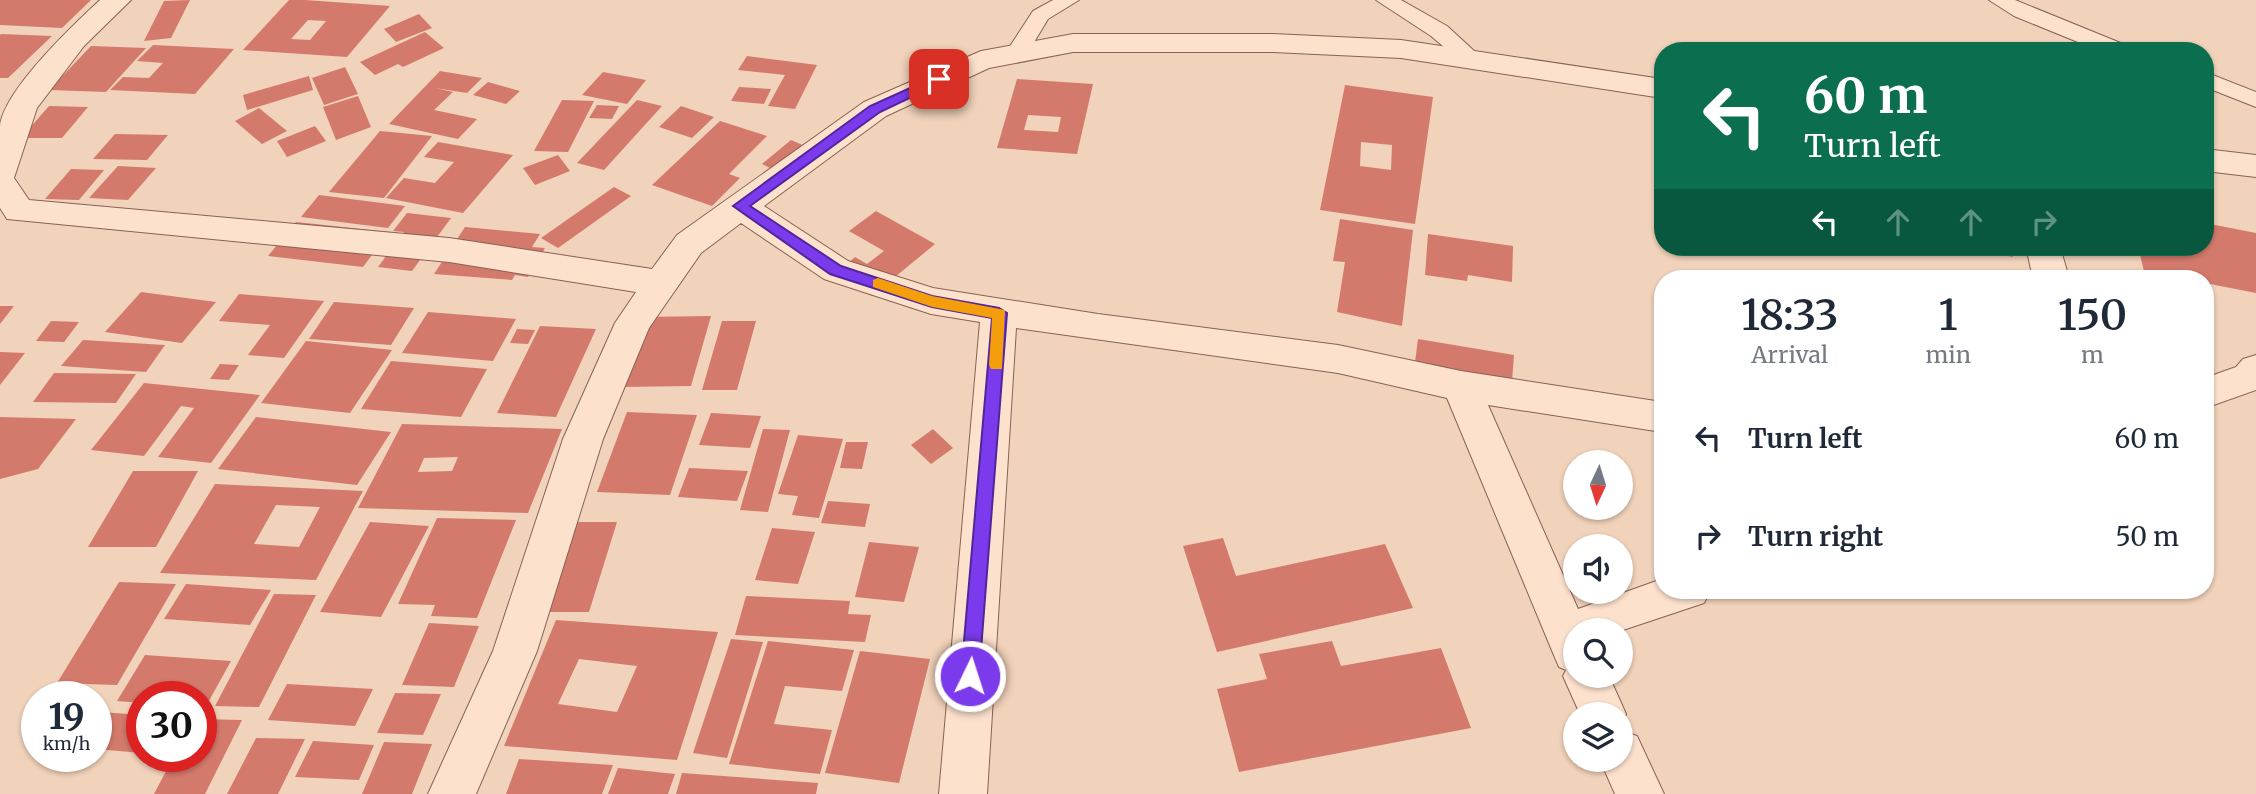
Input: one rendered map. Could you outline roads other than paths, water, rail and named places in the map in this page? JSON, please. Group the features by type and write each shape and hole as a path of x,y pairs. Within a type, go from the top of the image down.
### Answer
{"street":[{"path":"0,174 22,106 74,40 117,0"},
{"path":"452,794 515,651 583,439 633,323 689,244 875,109 981,60 1073,43 1273,43 1401,49 1654,87"},
{"path":"2214,161 2256,166"},
{"path":"0,182 19,211 449,250 661,284"},
{"path":"740,206 836,270 932,301 999,313 1338,359 1461,386 1654,416"},
{"path":"963,794 999,313"},
{"path":"2214,390 2249,377 2256,369"},
{"path":"1461,386 1565,618"},
{"path":"2214,395 2256,403"},
{"path":"1605,618 1660,599"},
{"path":"1630,772 1640,794"}],"lane":[{"path":"1016,54 1040,15 1069,0"},
{"path":"1387,0 1439,31 1473,60"},
{"path":"1999,0 2021,12 2097,42"},
{"path":"2214,83 2256,100"}]}
